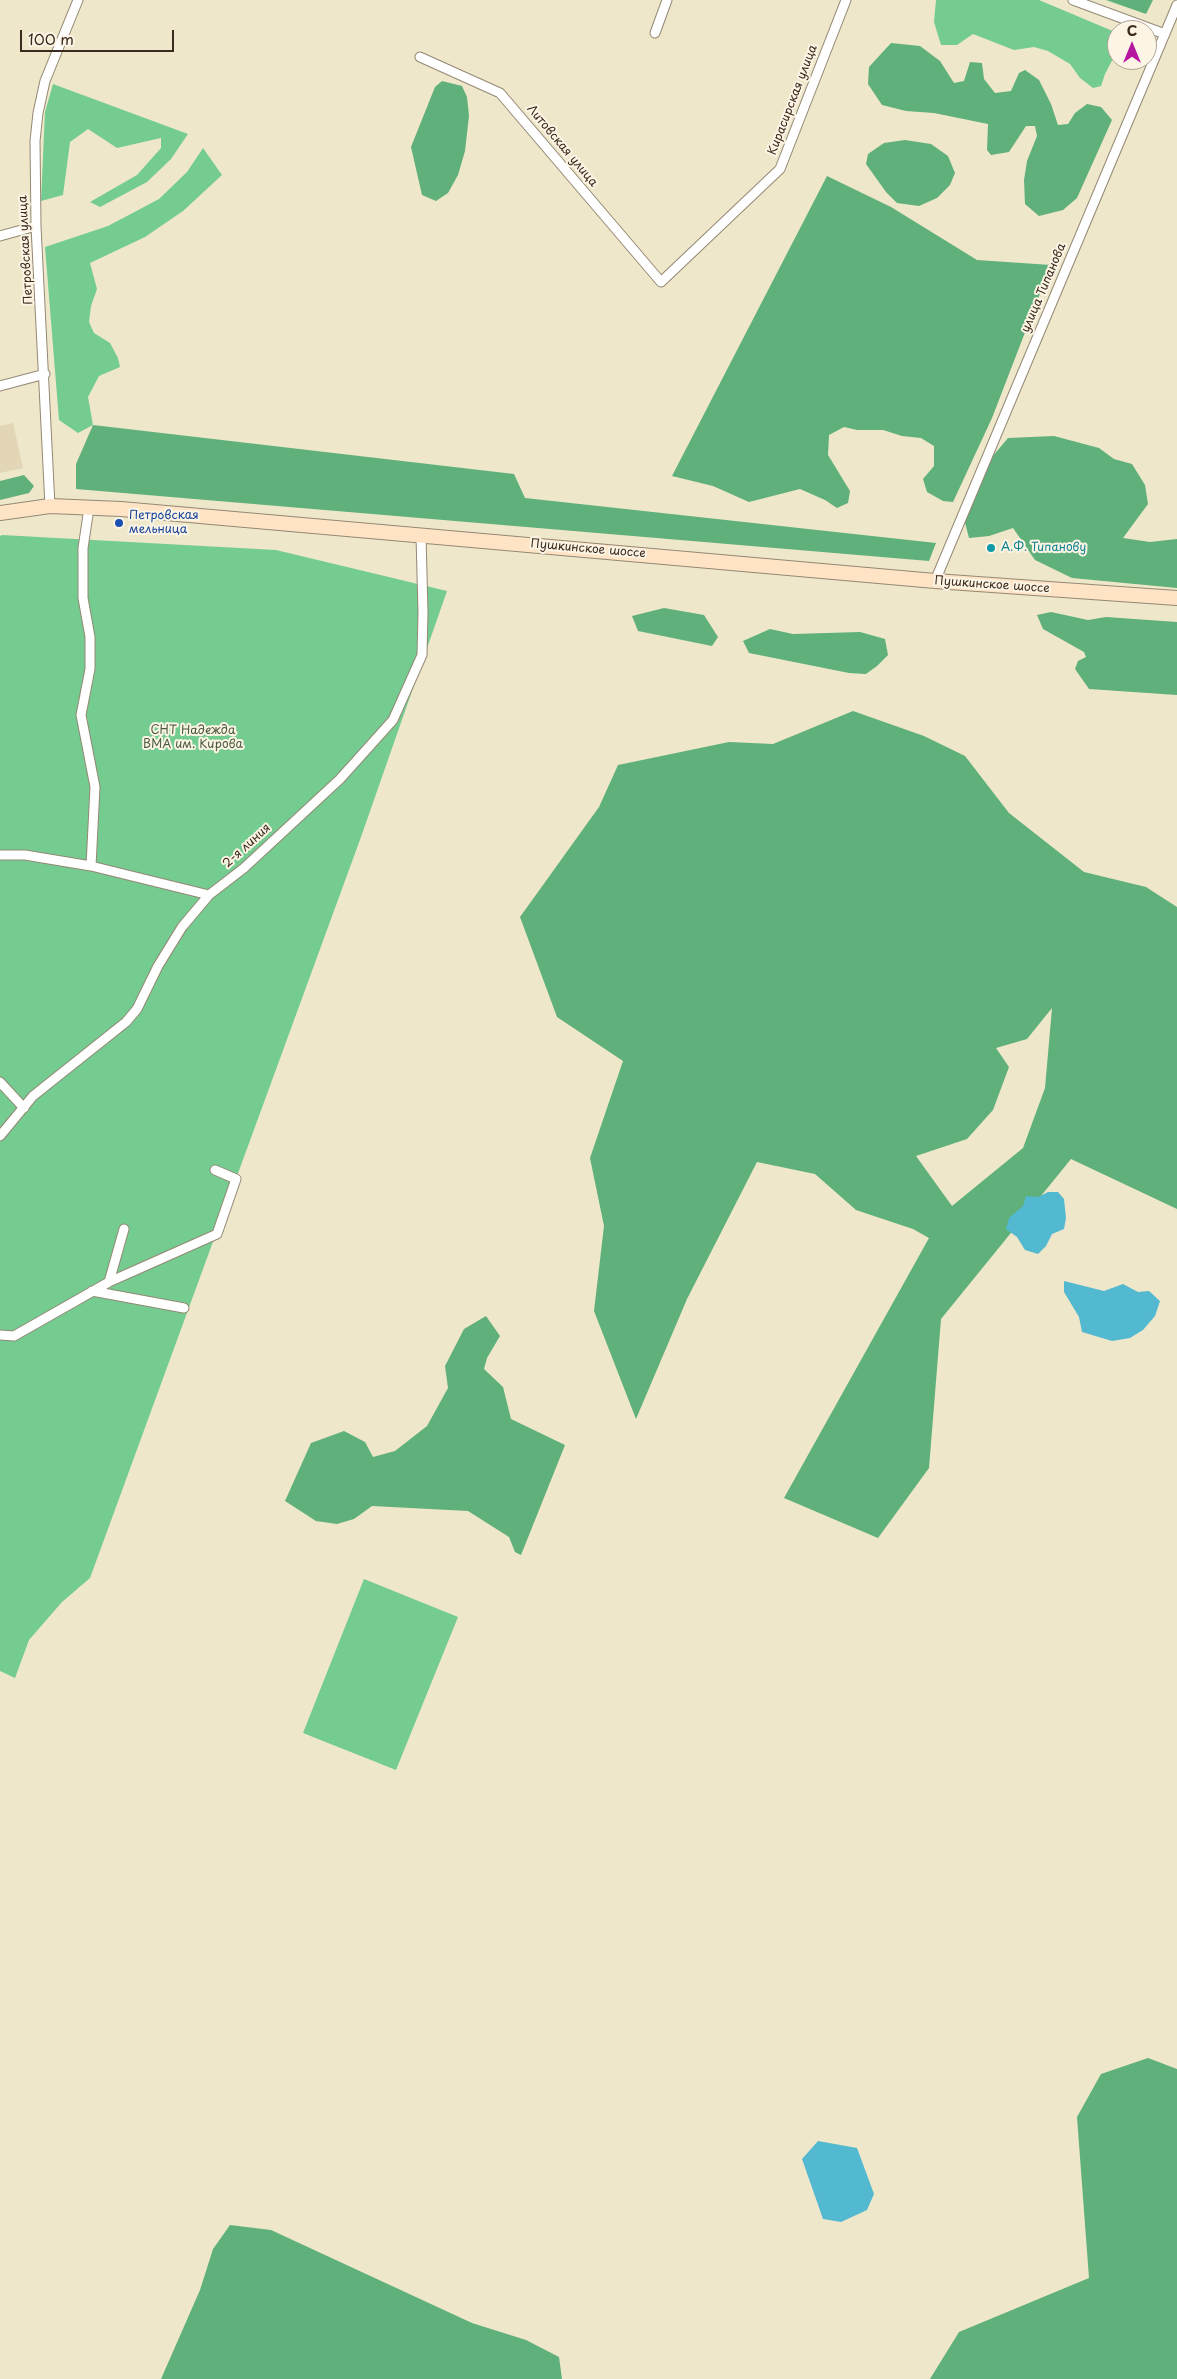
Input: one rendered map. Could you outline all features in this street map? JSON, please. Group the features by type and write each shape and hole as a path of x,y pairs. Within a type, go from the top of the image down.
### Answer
{"main road":[{"name":"Пушкинское шоссе","path":"0,513 50,506 89,508 935,581 1177,598"}],"street":[{"name":"Петровская улица","path":"50,506 45,374 36,226 35,141 41,95 78,0"},
{"path":"655,33 667,0"},
{"name":"Кирасирская улица","path":"661,282 780,169 846,0"},
{"path":"1073,0 1165,34"},
{"name":"улица Типанова","path":"935,581 1177,5"},
{"name":"Литовская улица","path":"420,57 500,93 661,282"},
{"path":"0,236 36,226"},
{"path":"0,386 45,374"},
{"path":"89,508 83,548 82,598 90,637 90,669 81,715 95,787 91,866"},
{"name":"2-я линия","path":"0,1136 33,1096 126,1022 137,1009 158,966 182,928 209,894 244,868 340,779 393,720 422,655 421,536"},
{"path":"0,855 25,855 91,866 209,894"},
{"path":"0,1082 24,1108"},
{"path":"0,1335 14,1336 109,1282 217,1234 236,1178 214,1170"},
{"path":"109,1282 124,1229"},
{"path":"92,1291 184,1308"}],"shaded area":[{"path":"13,423 23,468 0,473 0,426"}],"green space":[{"path":"936,0 1039,0 1107,29 1107,70 1101,86 1093,88 1080,78 1070,64 1048,51 1034,47 1014,50 973,34 957,45 941,45 934,22"},
{"path":"1106,0 1153,0 1146,14"},
{"path":"891,43 920,46 940,61 954,83 964,81 970,62 982,63 984,79 995,93 1011,91 1019,73 1025,70 1039,80 1051,104 1058,125 1068,124 1075,113 1087,104 1101,107 1112,120 1077,198 1063,210 1039,216 1025,204 1024,180 1027,161 1037,136 1035,126 1026,126 1009,152 991,155 987,150 988,124 934,113 906,111 882,105 868,84 869,67"},
{"path":"442,81 462,86 467,97 469,116 465,151 458,175 448,193 436,201 422,195 411,147 435,87"},
{"path":"53,84 188,134 171,159 147,182 100,207 90,202 137,175 161,148 161,138 117,148 88,129 70,142 63,195 41,201 45,112"},
{"path":"905,140 931,144 948,156 955,173 950,185 937,198 919,206 897,203 886,192 866,164 868,154 884,143"},
{"path":"203,148 222,175 183,211 145,237 90,263 97,289 91,306 89,322 94,333 110,343 118,358 120,367 99,376 88,397 93,425 78,433 59,420 45,247 108,226 159,199 187,172"},
{"path":"827,176 891,207 977,260 1051,265 992,418 953,502 943,501 927,492 923,479 934,466 934,446 921,438 902,436 883,430 857,430 844,427 829,435 828,455 850,491 848,503 837,508 825,500 800,489 749,502 713,486 672,476"},
{"path":"93,425 514,474 525,498 936,543 929,561 76,489 76,464"},
{"path":"1054,436 1099,448 1114,459 1132,464 1145,485 1148,504 1123,538 1150,542 1177,539 1177,588 1072,578 1035,560 1013,528 989,536 969,538 963,515 992,457 1008,438"},
{"path":"24,475 34,486 29,493 0,500 0,481"},
{"name":"СНТ Надежда ВМА им. Кирова","path":"0,536 276,550 447,591 361,837 90,1578 62,1602 29,1640 15,1678 0,1671"},
{"path":"664,608 704,615 718,637 712,646 638,631 632,616"},
{"path":"1051,612 1088,620 1106,617 1177,622 1177,695 1089,689 1075,669 1078,661 1086,657 1084,652 1043,629 1037,615"},
{"path":"770,629 793,634 860,632 885,639 888,655 866,674 849,673 749,653 743,641"},
{"path":"853,711 924,736 965,756 1009,813 1084,872 1146,887 1177,907 1177,1209 1071,1159 941,1319 929,1468 878,1538 784,1498 929,1238 913,1229 856,1210 815,1174 757,1162 687,1299 636,1419 594,1311 604,1226 590,1158 623,1061 557,1017 520,917 599,807 618,765 729,742 773,744","holes":["1052,1008 1045,1088 1023,1148 952,1206 916,1156 967,1139 993,1110 1009,1067 996,1048 1027,1039"]},
{"path":"486,1316 500,1336 487,1358 484,1369 503,1387 511,1419 565,1445 521,1555 515,1552 509,1537 468,1511 372,1506 354,1519 337,1524 316,1521 285,1501 311,1443 344,1431 365,1442 373,1457 395,1451 427,1426 448,1388 445,1366 464,1329"},
{"path":"364,1579 458,1617 396,1770 303,1733"},
{"path":"1148,2058 1177,2069 1177,2379 930,2379 959,2332 1089,2278 1077,2117 1101,2074"},
{"path":"230,2225 271,2230 472,2323 526,2340 559,2357 562,2379 161,2379 200,2290 213,2249"}],"water":[{"path":"1048,1192 1058,1192 1064,1199 1066,1218 1064,1229 1052,1234 1046,1246 1038,1254 1025,1250 1017,1237 1006,1229 1009,1218 1023,1206 1026,1196 1038,1197"},
{"path":"1064,1281 1104,1291 1123,1284 1138,1292 1149,1291 1160,1301 1155,1316 1143,1330 1130,1338 1112,1341 1082,1332 1079,1317 1064,1292"},
{"path":"818,2141 857,2148 874,2194 867,2210 841,2222 823,2219 802,2159"}],"place":[{"name":"Петровская мельница","path":"119,523"},
{"name":"А.Ф. Типанову","path":"991,548"}]}
